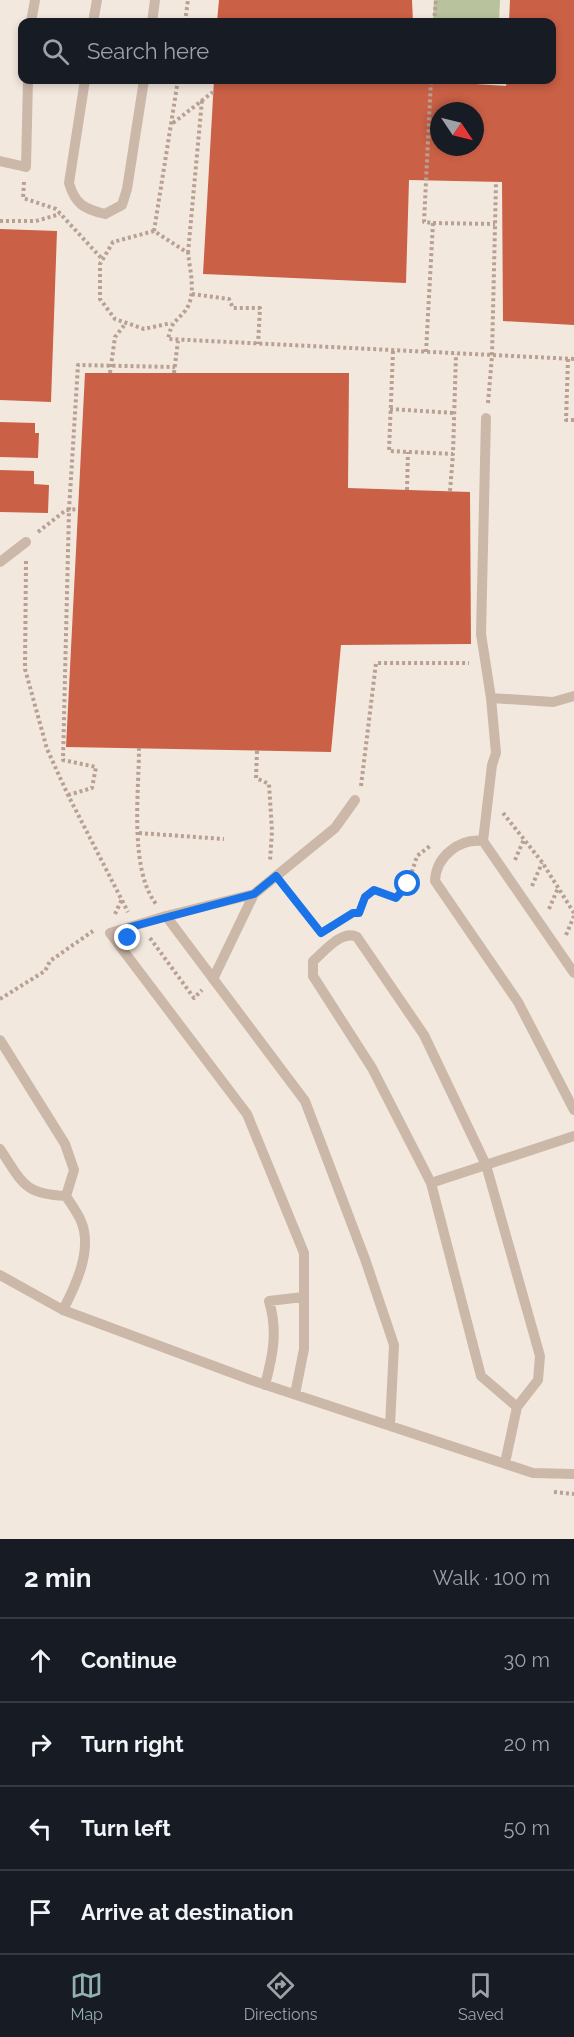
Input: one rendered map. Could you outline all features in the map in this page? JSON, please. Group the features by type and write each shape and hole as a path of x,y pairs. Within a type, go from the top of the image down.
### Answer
{"lane":[{"path":"32,18 35,0"},
{"path":"94,18 97,0"},
{"path":"153,18 155,0"},
{"path":"0,160 26,167 28,84"},
{"path":"84,84 69,183 74,199 86,209 105,214 122,205 127,189 143,84"},
{"path":"486,418 481,634 491,698 496,753 483,841 574,973"},
{"path":"0,562 26,542"},
{"path":"491,698 553,702 574,696"},
{"path":"296,1394 304,1348 304,1253 247,1114 110,933 254,894 335,828 355,800"},
{"path":"483,841 472,840 444,856 436,869 435,880 518,1002 574,1110"},
{"path":"213,979 254,894"},
{"path":"166,916 305,1101 365,1259 394,1346 390,1425"},
{"path":"506,1463 517,1407 538,1380 540,1356 486,1165 424,1035 357,938 351,934 344,936 313,961 313,976 372,1068 431,1183 481,1376 517,1407"},
{"path":"0,1040 64,1144 74,1170 66,1196 82,1223 83,1250 80,1277 63,1310"},
{"path":"431,1183 574,1136"},
{"path":"0,1149 26,1188 43,1195 66,1196"},
{"path":"0,1275 63,1310 265,1385 533,1473 574,1474"},
{"path":"265,1385 275,1341 275,1320 269,1301 303,1297"}],"path":[{"path":"186,18 188,0"},
{"path":"434,18 436,0"},
{"path":"154,231 177,84"},
{"path":"431,84 424,222 495,224"},
{"path":"172,123 213,92"},
{"path":"188,253 154,231 114,242 100,264 100,299 115,319 144,329 171,323 186,310 192,294 188,253 202,100"},
{"path":"26,167 23,198 56,209 103,260"},
{"path":"486,418 492,356 496,182"},
{"path":"0,221 36,221 60,214"},
{"path":"426,352 433,223"},
{"path":"192,294 229,299 233,308 260,308 258,344"},
{"path":"110,373 115,337 126,323"},
{"path":"171,323 168,339 178,341 571,359 566,420 574,420"},
{"path":"174,373 178,341"},
{"path":"393,351 388,451 453,454"},
{"path":"450,491 456,354"},
{"path":"68,795 92,788 96,767 63,760 69,510 78,365 175,367"},
{"path":"390,409 454,412"},
{"path":"407,490 408,452"},
{"path":"78,509 69,510 26,542 25,669 47,749 68,795 129,911 120,925 123,929"},
{"path":"355,800 364,780 376,663 485,663"},
{"path":"139,748 138,857 148,893 166,916"},
{"path":"258,751 256,778 269,784 272,880 321,933 329,927"},
{"path":"486,821 497,806 542,862 574,913"},
{"path":"139,833 224,839"},
{"path":"338,921 353,913 359,913 365,897 374,890 396,898 402,894 417,856 434,844"},
{"path":"113,918 122,898"},
{"path":"0,999 45,971 50,961 94,930"},
{"path":"148,936 194,998 213,979"}],"green space":[{"path":"434,0 500,0 499,18 433,18"}],"building":[{"path":"219,0 412,0 413,18 217,18"},
{"path":"510,0 574,0 574,325 503,321 502,182 409,180 406,283 203,274 214,84 506,86 506,84 556,84 556,18 509,18"},
{"path":"0,229 57,231 51,402 0,400"},
{"path":"85,373 349,373 348,488 470,492 471,644 341,645 331,752 66,747"},
{"path":"0,422 35,423 35,433 39,433 38,458 0,457"},
{"path":"0,470 34,471 34,484 49,485 48,513 0,512"}],"route":[{"path":"128,938 123,929 254,894 276,876 321,933 353,913 359,913 365,897 374,890 396,898 402,894 408,884"}]}
